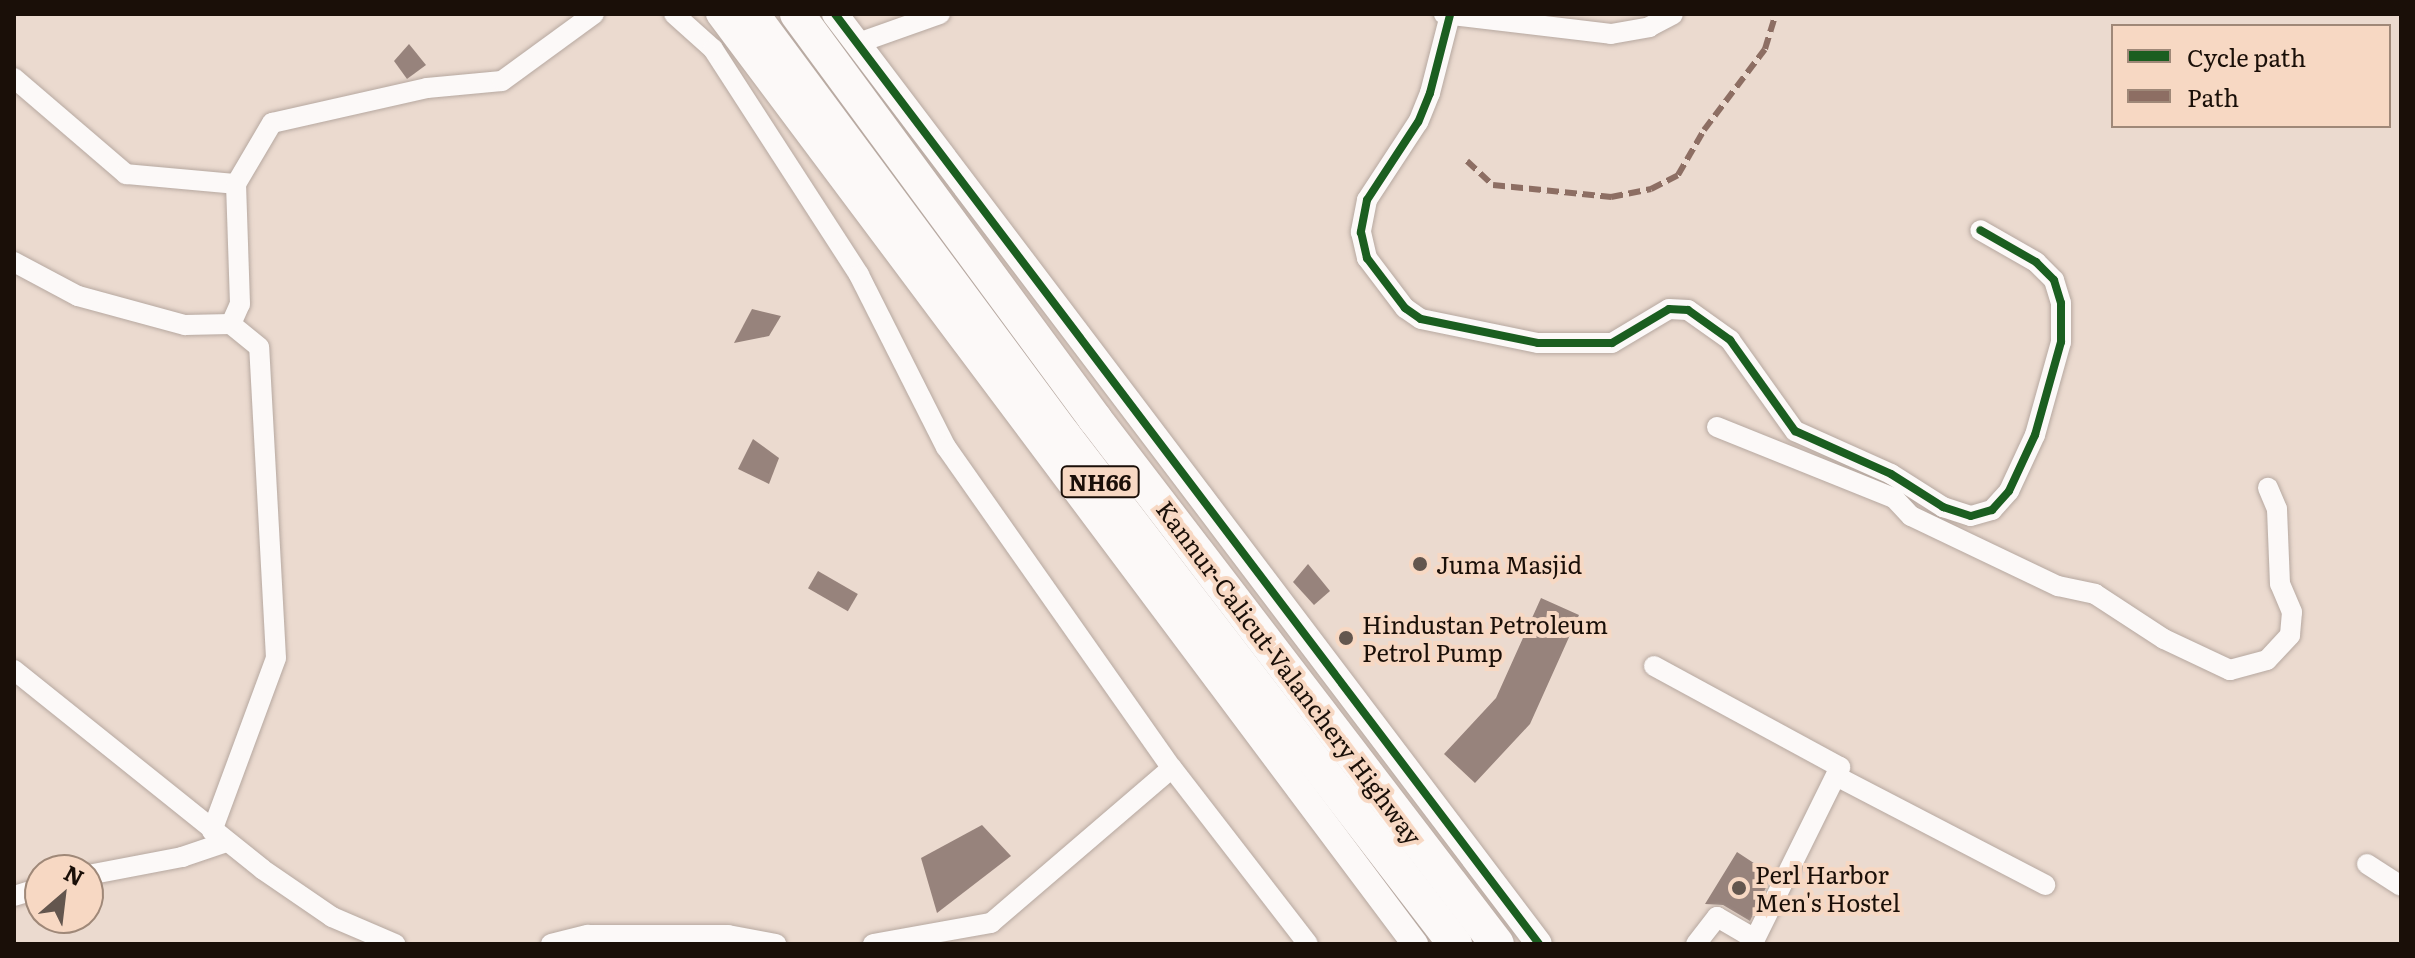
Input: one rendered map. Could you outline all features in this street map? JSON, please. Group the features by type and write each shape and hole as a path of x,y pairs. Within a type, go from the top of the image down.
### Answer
{"highway":[{"name":"NH66","path":"752,14 1074,448 1455,944"},
{"name":"Kannur-Calicut-Valanchery Highway","path":"797,14 1095,419 1497,944"}],"street":[{"path":"231,324 240,304 236,184 272,123 427,88 502,81 594,14"},
{"path":"674,14 713,49 859,275 946,447 1172,768 1308,944"},
{"path":"719,14 1415,944"},
{"path":"835,14 1539,944"},
{"path":"858,43 940,14"},
{"path":"1444,14 1611,34 1649,27 1673,14"},
{"path":"1450,15 1430,93 1418,122 1367,200 1361,232 1367,258 1405,308 1421,319 1538,343 1612,343 1669,309 1688,310 1730,340 1795,431 1891,474 1943,507 1971,516 1992,510 2009,491 2035,435 2061,342 2061,303 2054,280 2036,262 1980,230"},
{"path":"14,78 126,174 236,184"},
{"path":"14,262 78,296 185,325 231,324 259,347 276,658 219,836 182,857 104,872"},
{"path":"1717,427 1894,498 1911,516 2026,572 2095,594 2164,639 2230,670 2267,660 2290,635 2292,612 2280,584 2277,509 2268,488"},
{"path":"1814,464 1821,445"},
{"path":"1654,666 1840,767 1755,939 1717,917 1696,944"},
{"path":"14,670 219,836 332,917 395,944"},
{"path":"873,944 991,923 1172,768"},
{"path":"1836,776 2045,885"},
{"path":"2367,864 2401,886"},
{"path":"551,944 588,935 728,935 776,944"}],"building":[{"path":"409,44 426,65 407,79 394,61"},
{"path":"752,309 781,316 769,336 734,343"},
{"path":"753,439 779,458 769,484 738,469"},
{"path":"1308,564 1330,591 1314,605 1293,582"},
{"path":"818,571 858,594 848,611 808,588"},
{"path":"1541,598 1579,615 1530,724 1475,783 1444,754 1496,698"},
{"path":"982,825 1011,856 937,913 921,858"},
{"path":"1737,852 1772,875 1750,921 1723,905 1705,904"}],"marked path":[{"path":"1467,161 1493,185 1611,197 1651,189 1678,175 1704,130 1765,49 1776,14"}],"cycle path":[{"path":"835,14 1539,944"},
{"path":"1450,15 1430,93 1418,122 1367,200 1361,232 1367,258 1405,308 1421,319 1538,343 1612,343 1669,309 1688,310 1730,340 1795,431 1891,474 1943,507 1971,516 1992,510 2009,491 2035,435 2061,342 2061,303 2054,280 2036,262 1980,230"}],"place":[{"name":"Juma Masjid","path":"1420,564"},
{"name":"Hindustan Petroleum Petrol Pump","path":"1346,638"},
{"name":"Perl Harbor Men's Hostel","path":"1739,888"}]}
